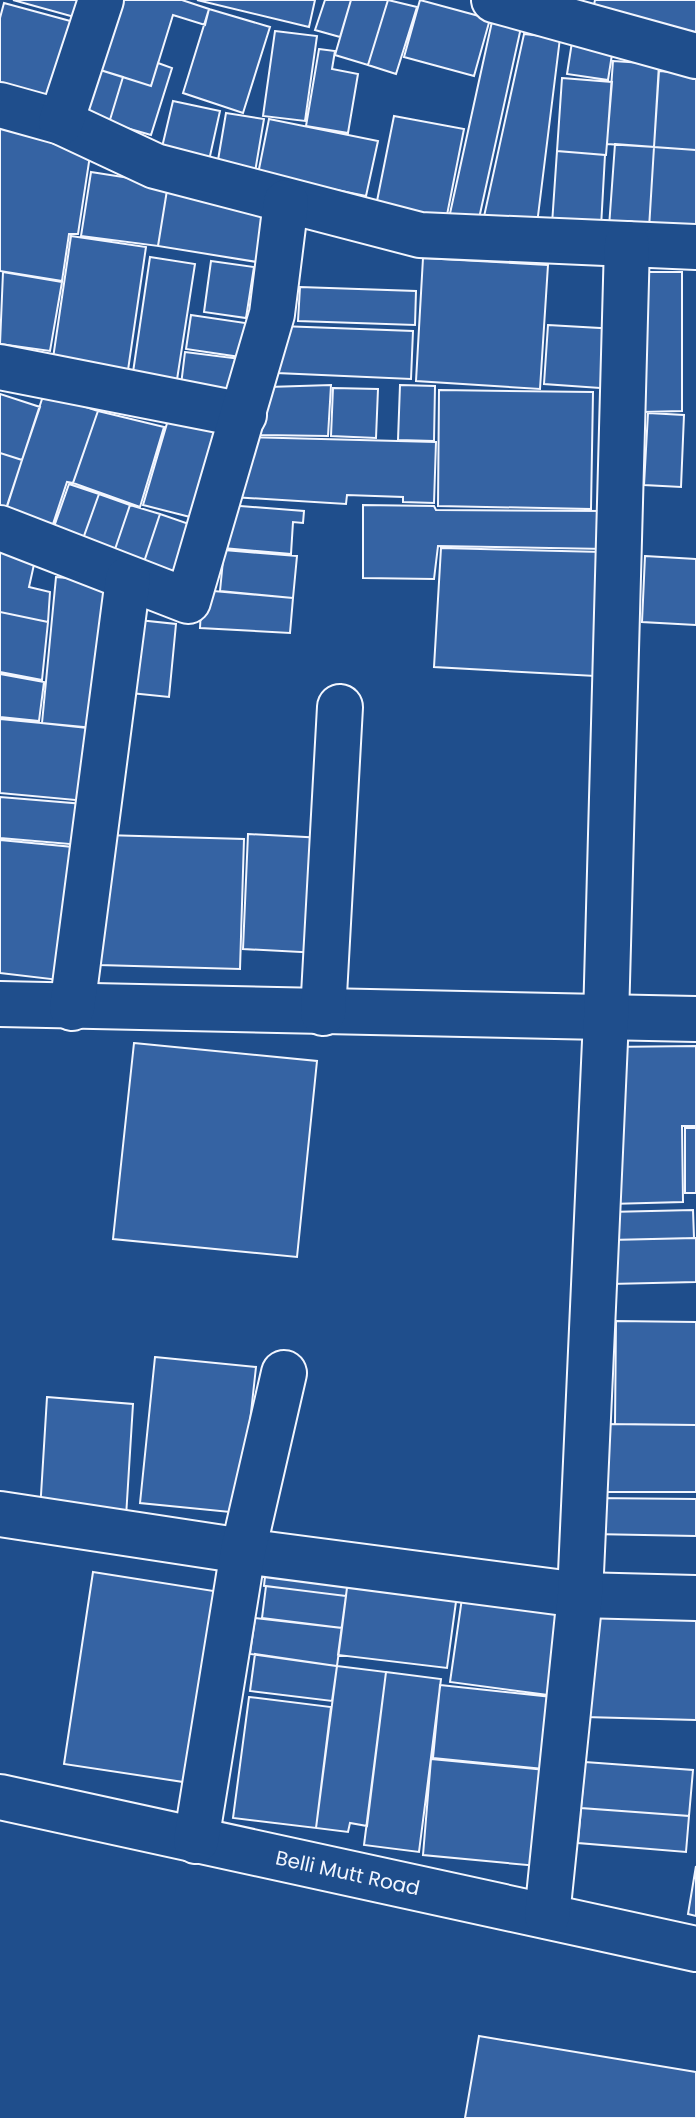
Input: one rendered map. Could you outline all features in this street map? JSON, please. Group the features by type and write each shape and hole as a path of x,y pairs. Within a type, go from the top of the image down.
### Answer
{"street":[{"path":"61,122 101,0"},
{"path":"494,0 696,56"},
{"path":"0,105 61,122 155,166 420,235 696,247"},
{"path":"0,528 188,601 272,314 286,202"},
{"path":"547,1916 580,1595 606,1019 627,244"},
{"path":"0,367 244,415"},
{"path":"72,1008 128,579"},
{"path":"323,1013 340,707"},
{"path":"0,1004 72,1008 696,1019"},
{"path":"196,1841 243,1551 284,1373"},
{"path":"0,1514 243,1551 580,1595 696,1598"},
{"name":"Belli Mutt Road","path":"0,1797 696,1949"}],"building":[{"path":"13,0 82,0 78,18"},
{"path":"113,0 182,0 209,9 205,25 173,15 151,86 97,69"},
{"path":"197,0 315,0 309,27"},
{"path":"325,0 351,0 340,37 315,30"},
{"path":"351,0 388,0 368,65 335,55"},
{"path":"388,0 417,7 396,74 368,65"},
{"path":"420,0 490,19 474,76 404,57"},
{"path":"595,0 696,0 696,40 592,14"},
{"path":"4,3 74,22 50,106 0,93 0,18"},
{"path":"209,9 270,27 243,113 183,93"},
{"path":"493,17 522,23 478,223 449,218"},
{"path":"275,31 317,36 305,121 263,116"},
{"path":"524,34 560,38 537,224 483,221"},
{"path":"572,42 613,48 608,80 567,74"},
{"path":"319,49 335,51 332,69 358,74 348,133 306,126"},
{"path":"613,61 659,64 654,147 607,144"},
{"path":"158,63 172,68 151,135 109,123 123,77 151,86"},
{"path":"97,69 123,77 109,123 84,114"},
{"path":"659,71 696,74 696,150 654,147"},
{"path":"562,78 612,82 606,155 557,151"},
{"path":"173,101 220,111 206,174 158,164"},
{"path":"226,113 264,119 255,172 217,166"},
{"path":"394,116 464,129 445,225 375,211"},
{"path":"269,119 378,141 366,196 258,174"},
{"path":"0,125 91,149 78,234 69,234 62,281 0,271"},
{"path":"615,144 654,147 649,229 609,227"},
{"path":"654,147 696,150 696,231 649,228"},
{"path":"557,151 605,155 601,227 552,224"},
{"path":"91,172 168,184 158,246 81,236"},
{"path":"168,184 273,200 263,263 158,246"},
{"path":"71,236 146,247 127,377 52,365"},
{"path":"150,257 195,264 176,386 132,379"},
{"path":"423,258 548,265 540,389 416,381"},
{"path":"211,261 254,267 246,318 204,312"},
{"path":"3,272 62,282 50,351 0,344"},
{"path":"642,272 682,272 682,411 643,412"},
{"path":"300,287 416,291 415,325 298,321"},
{"path":"191,315 252,324 247,358 186,349"},
{"path":"548,325 617,329 614,389 544,384"},
{"path":"280,326 413,331 411,379 277,373"},
{"path":"185,352 241,359 236,392 181,385"},
{"path":"331,385 328,436 260,435 268,387"},
{"path":"400,385 435,386 434,441 398,440"},
{"path":"333,388 378,389 376,438 331,436"},
{"path":"439,390 593,392 591,509 438,506"},
{"path":"44,393 98,411 73,483 67,482 48,539 1,524"},
{"path":"0,394 40,407 22,460 0,453"},
{"path":"98,411 164,427 140,507 73,483"},
{"path":"648,413 684,415 681,487 644,485"},
{"path":"168,420 222,430 198,519 143,505"},
{"path":"248,437 436,442 434,503 403,502 403,497 347,495 346,504 232,497"},
{"path":"0,453 22,460 5,513 0,512"},
{"path":"69,484 99,494 79,550 49,541"},
{"path":"99,494 130,505 111,561 79,550"},
{"path":"130,505 160,514 141,571 111,561"},
{"path":"227,505 304,511 303,523 293,522 291,554 223,548"},
{"path":"363,505 434,506 436,510 607,511 606,549 438,546 434,579 363,578"},
{"path":"160,514 192,525 173,582 141,571"},
{"path":"0,543 37,551 29,587 50,592 48,622 0,612"},
{"path":"441,548 603,552 595,676 434,667"},
{"path":"224,550 297,556 293,598 220,591"},
{"path":"645,556 696,559 696,625 642,622"},
{"path":"56,577 111,582 96,729 42,723"},
{"path":"202,590 293,598 290,633 200,628"},
{"path":"0,612 48,622 42,680 0,672"},
{"path":"129,619 176,624 169,697 121,692"},
{"path":"0,674 44,682 39,721 0,717"},
{"path":"0,719 93,728 86,801 0,793"},
{"path":"0,797 84,804 81,845 0,838"},
{"path":"248,834 324,838 319,953 243,949"},
{"path":"104,835 244,839 240,969 99,965"},
{"path":"0,840 73,847 59,980 0,973"},
{"path":"134,1043 317,1061 297,1257 113,1239"},
{"path":"696,1046 696,1126 682,1126 683,1202 610,1204 607,1047"},
{"path":"685,1128 696,1128 696,1193 685,1193"},
{"path":"693,1210 694,1238 610,1240 609,1212"},
{"path":"696,1238 696,1282 610,1284 610,1240"},
{"path":"616,1321 696,1322 696,1425 615,1424"},
{"path":"155,1357 256,1367 240,1513 140,1503"},
{"path":"47,1397 133,1404 126,1517 40,1511"},
{"path":"602,1424 696,1425 696,1492 595,1492"},
{"path":"592,1498 696,1499 696,1536 592,1534"},
{"path":"267,1559 349,1570 346,1596 264,1586"},
{"path":"93,1572 220,1592 190,1783 64,1764"},
{"path":"349,1573 458,1587 447,1668 338,1655"},
{"path":"266,1586 346,1596 342,1628 262,1618"},
{"path":"463,1591 560,1604 548,1695 450,1682"},
{"path":"588,1615 696,1619 696,1720 585,1717"},
{"path":"255,1618 342,1628 337,1666 250,1654"},
{"path":"255,1654 337,1666 332,1701 250,1691"},
{"path":"337,1666 386,1672 367,1826 350,1823 348,1832 316,1828"},
{"path":"386,1672 441,1679 419,1852 364,1845"},
{"path":"440,1685 552,1697 544,1769 433,1758"},
{"path":"249,1697 331,1707 316,1828 233,1818"},
{"path":"431,1759 546,1770 538,1866 423,1855"},
{"path":"585,1762 693,1770 689,1816 581,1808"},
{"path":"581,1808 689,1816 686,1852 578,1843"},
{"path":"696,1866 696,1916 688,1914"},
{"path":"479,2036 696,2072 696,2118 465,2118"}]}
